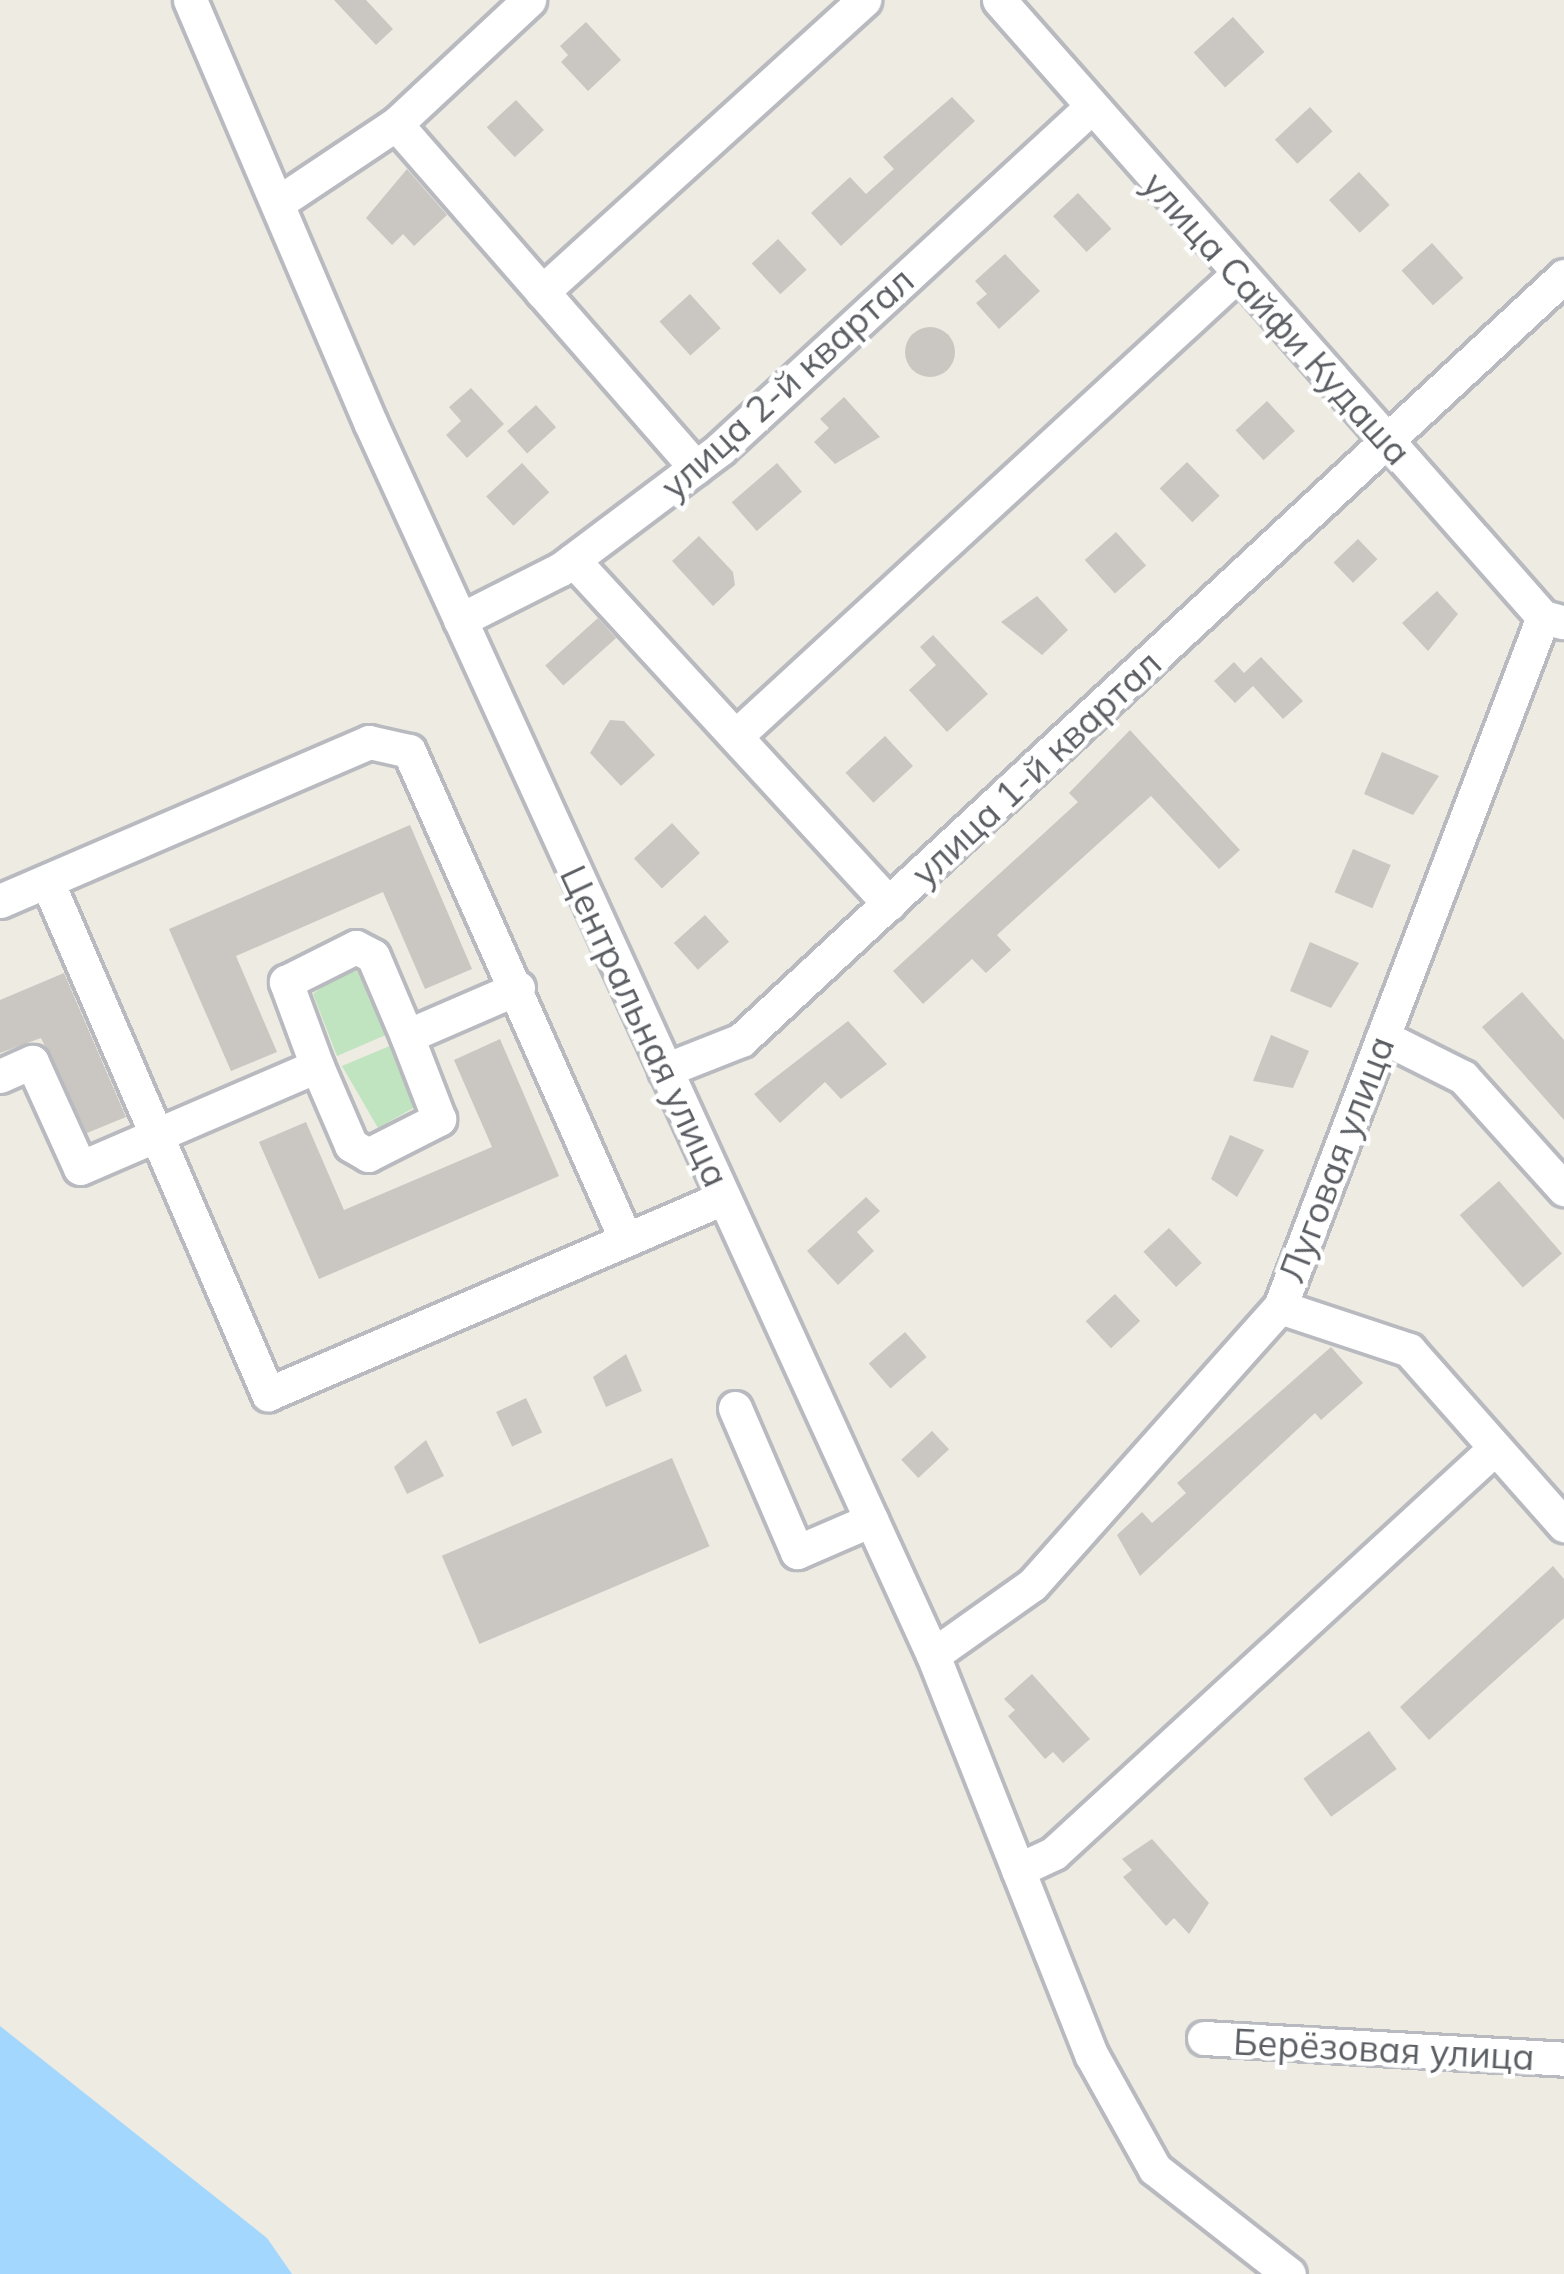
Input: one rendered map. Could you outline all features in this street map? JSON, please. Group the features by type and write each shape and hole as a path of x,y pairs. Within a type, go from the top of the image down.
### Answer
{"street":[{"name":"Центральная улица","path":"190,0 282,200 460,620 933,1654 1092,2056 1155,2169 1289,2274"},
{"path":"282,200 396,124 530,0"},
{"path":"542,292 864,0"},
{"name":"улица Сайфи Кудаша","path":"999,0 1088,110 1553,620"},
{"name":"улица 2-й квартал","path":"460,620 573,560 696,468 1088,110"},
{"path":"396,124 696,468"},
{"path":"737,735 1238,274"},
{"name":"улица 1-й квартал","path":"665,1070 741,1040 1564,275"},
{"path":"573,560 889,904"},
{"name":"Луговая улица","path":"933,1654 1032,1585 1280,1307 1383,1036 1553,620"},
{"path":"0,901 369,742 396,745 420,762 626,1240"},
{"path":"47,881 268,1394 723,1198"},
{"path":"356,947 373,956 439,1119 368,1155 351,1145 317,1066 286,982 356,947"},
{"path":"407,1036 518,988"},
{"path":"1383,1036 1462,1077 1564,1189"},
{"path":"0,1076 32,1062 80,1168 317,1066"},
{"path":"1280,1307 1409,1350 1564,1525"},
{"path":"735,1408 797,1552 871,1520"},
{"path":"1018,1870 1054,1853 1496,1448"},
{"name":"Берёзовая улица","path":"1204,2038 1564,2060"}],"green space":[{"path":"347,968 361,973 388,1034 337,1056 313,994"},
{"path":"392,1045 415,1107 378,1128 342,1066"}],"water":[{"path":"0,2026 267,2238 292,2274 0,2274"}],"building":[{"path":"334,0 366,0 393,29 376,45"},
{"path":"1233,17 1264,52 1225,87 1194,52"},
{"path":"586,22 621,60 588,91 561,62 568,55 560,46"},
{"path":"952,97 975,121 841,246 811,213 850,177 866,194 894,169 883,157"},
{"path":"516,100 544,130 515,157 487,127"},
{"path":"1310,107 1333,131 1297,164 1275,140"},
{"path":"407,169 447,215 414,246 403,234 392,245 366,218"},
{"path":"1359,172 1390,205 1360,233 1329,200"},
{"path":"1078,193 1111,229 1087,252 1053,216"},
{"path":"778,239 807,270 780,294 752,264"},
{"path":"1432,243 1463,278 1433,305 1402,270"},
{"path":"1005,254 1040,291 999,329 976,303 987,294 975,281"},
{"path":"690,294 721,328 690,356 660,321"},
{"path":"920,328 940,328 954,342 954,362 940,376 920,376 906,362 906,342"},
{"path":"471,388 504,424 467,458 446,435 461,421 449,407"},
{"path":"844,397 880,437 835,464 814,442 829,428 820,419"},
{"path":"1267,401 1295,431 1264,460 1236,430"},
{"path":"536,405 556,427 527,453 507,431"},
{"path":"1187,462 1220,496 1192,522 1160,488"},
{"path":"522,463 549,492 513,526 486,496"},
{"path":"777,463 802,492 757,531 732,502"},
{"path":"1116,532 1146,565 1115,594 1085,560"},
{"path":"699,536 733,572 735,585 713,606 672,561"},
{"path":"1358,539 1377,559 1353,583 1334,563"},
{"path":"1437,591 1458,614 1428,651 1402,623"},
{"path":"1037,596 1068,630 1042,655 1001,622"},
{"path":"598,618 616,638 563,686 545,666"},
{"path":"933,635 988,694 947,732 909,690 936,665 920,647"},
{"path":"1261,657 1303,701 1283,719 1253,686 1235,703 1214,681 1234,662 1244,673"},
{"path":"610,720 624,721 655,755 621,786 590,753"},
{"path":"1130,730 1240,850 1219,869 1151,796 997,935 1011,950 986,973 972,959 923,1004 893,971 1078,802 1069,793"},
{"path":"885,736 913,766 873,803 846,773"},
{"path":"1382,752 1439,776 1413,815 1364,794"},
{"path":"672,823 700,853 662,888 634,858"},
{"path":"410,825 472,969 425,989 383,892 236,956 277,1052 231,1071 169,929"},
{"path":"1353,849 1391,865 1372,908 1335,892"},
{"path":"705,915 729,942 698,970 674,943"},
{"path":"1310,942 1359,963 1331,1008 1290,991"},
{"path":"64,973 126,1117 87,1133 41,1038 0,1053 0,1000"},
{"path":"1522,992 1564,1040 1564,1120 1482,1027"},
{"path":"848,1021 887,1064 841,1099 825,1082 780,1123 754,1094"},
{"path":"1271,1035 1309,1051 1293,1088 1253,1081"},
{"path":"500,1039 559,1176 319,1279 259,1142 306,1122 344,1210 492,1147 454,1060"},
{"path":"1230,1135 1264,1150 1237,1197 1211,1179"},
{"path":"1499,1181 1562,1253 1523,1288 1460,1215"},
{"path":"866,1197 880,1211 857,1232 874,1251 838,1285 807,1251"},
{"path":"1169,1228 1202,1263 1176,1287 1143,1252"},
{"path":"1115,1294 1140,1321 1111,1348 1086,1321"},
{"path":"905,1332 927,1357 890,1388 869,1363"},
{"path":"1331,1347 1363,1383 1321,1420 1315,1413 1140,1576 1117,1535 1142,1512 1152,1523 1186,1493 1177,1483"},
{"path":"626,1354 642,1391 606,1407 593,1377"},
{"path":"526,1398 542,1432 512,1446 496,1412"},
{"path":"932,1431 949,1449 918,1478 901,1460"},
{"path":"426,1440 444,1476 407,1494 394,1467"},
{"path":"672,1458 710,1546 479,1644 442,1556"},
{"path":"1553,1566 1564,1579 1564,1618 1429,1740 1400,1707"},
{"path":"1032,1674 1090,1739 1063,1763 1053,1752 1045,1759 1008,1716 1015,1710 1004,1699"},
{"path":"1369,1731 1397,1769 1331,1817 1303,1779"},
{"path":"1152,1839 1209,1903 1189,1934 1174,1918 1166,1926 1123,1877 1132,1870 1122,1859"}]}
